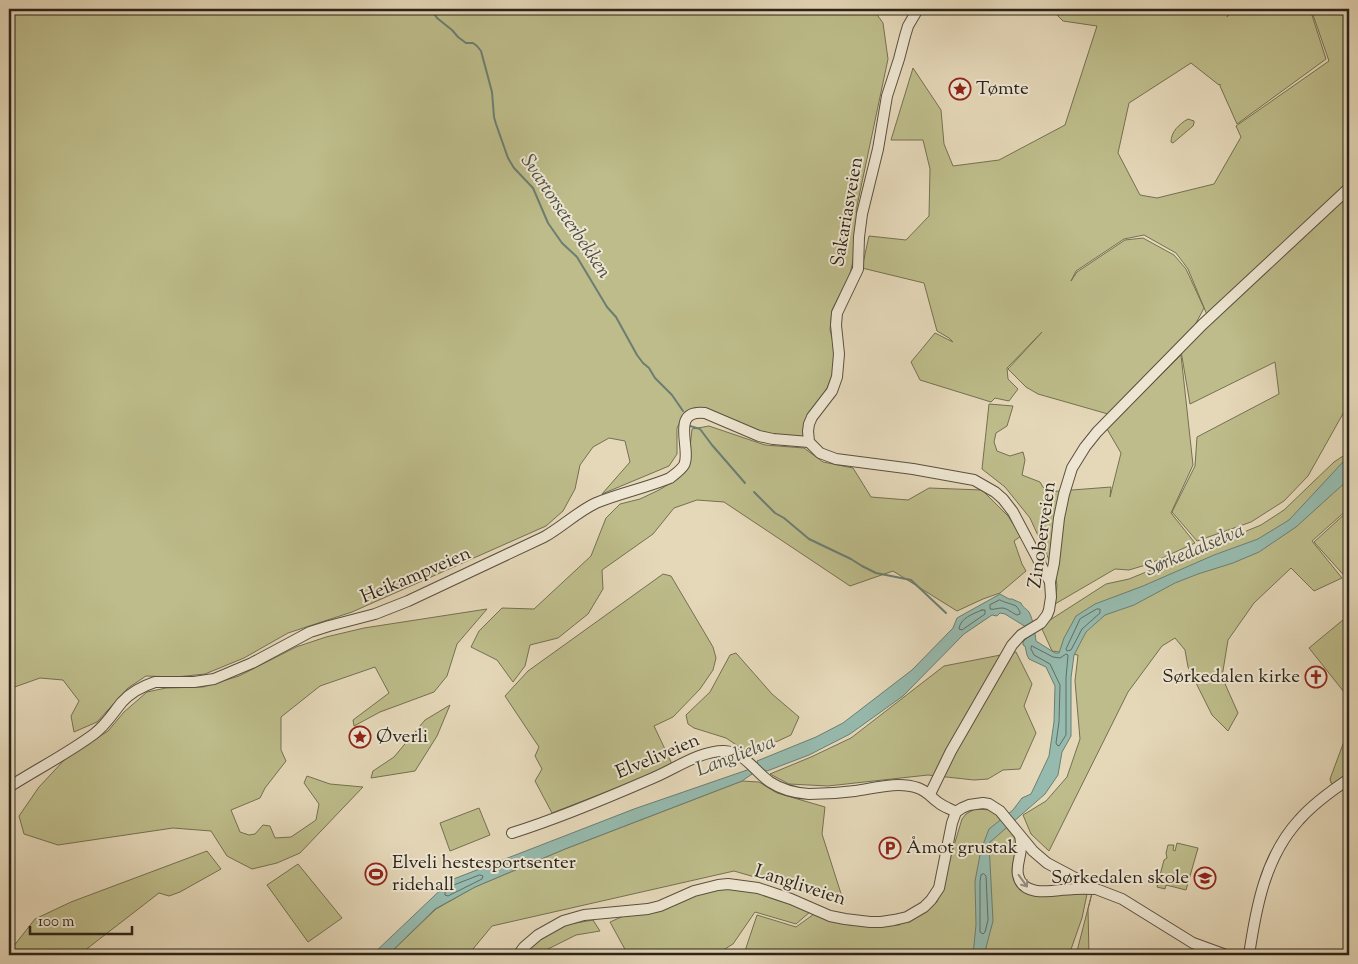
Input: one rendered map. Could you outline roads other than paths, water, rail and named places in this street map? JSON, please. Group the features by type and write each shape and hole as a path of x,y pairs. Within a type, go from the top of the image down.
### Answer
{"street":[{"name":"Sakariasveien","path":"809,442 808,431 812,417 832,391 837,377 839,354 836,330 837,313 858,269 862,214 878,148 887,96 908,26 918,9"},
{"name":"Zinoberveien","path":"930,794 951,751 1008,652 1016,640 1044,620 1049,610 1051,597 1050,582 1059,518 1072,468 1080,455 1091,440 1202,325 1349,188"},
{"name":"Heikampveien","path":"9,788 94,734 108,722 128,697 149,684 155,682 200,682 214,679 260,659 310,632 375,614 408,601 544,537 597,503 670,478 684,465 686,456 684,427 687,419 693,414 705,413 765,437 809,442"},
{"path":"809,442 820,453 829,457 963,478 974,480 984,485 995,492 1013,512 1050,582"},
{"name":"Elveliveien","path":"512,833 534,827 656,777 702,755 715,752 729,752 742,757 770,782 783,789 798,793 843,792 898,785 914,787 930,794"},
{"path":"1249,955 1258,902 1279,848 1290,830 1305,814 1349,779"},
{"path":"930,794 939,803 956,812 969,805 989,804 1000,811 1033,851 1046,863 1096,889 1112,894 1193,943 1226,955"},
{"name":"Langliveien","path":"518,955 538,935 563,921 584,916 648,909 660,906 694,891 728,884 758,888 830,916 845,919 881,922 907,917 924,907 939,888 956,812"},
{"path":"1020,834 1021,846 1017,870 1024,886 1043,892 1096,889"}],"water":[{"path":"1349,459 1349,479 1296,527 1259,552 1175,583 1134,605 1105,615 1086,632 1074,655 1071,678 1071,736 1062,752 1058,775 1045,794 989,843 993,921 984,955 973,955 976,925 975,881 981,850 989,829 1013,810 1022,798 1031,794 1049,756 1054,722 1055,686 1046,667 1029,659 1027,655 1023,645 1023,642 1029,636 1026,627 1000,613 997,616 992,615 964,634 903,696 850,734 809,755 767,771 763,769 755,772 742,781 565,849 475,887 435,909 388,955 372,955 451,880 634,809 750,769 758,765 757,761 816,737 843,723 912,670 953,628 957,618 1000,594 1021,603 1029,612 1034,626 1036,641 1055,653 1059,653 1064,638 1076,616 1095,604 1258,539 1289,520 1343,462"}],"waterway":[{"name":"Svartorseterbekken","path":"431,9 437,18 458,37 466,43 473,43 481,51 492,92 494,117 508,158 514,168 533,188 548,223 562,243 577,257 607,307 616,317 637,355 655,378 672,395 683,411"},
{"name":"Svartorseterbekken","path":"690,426 700,429 745,483"},
{"name":"Svartorseterbekken","path":"754,492 775,513 809,539 876,573 911,580 946,613"}],"place":[{"name":"Tømte","path":"960,89"},
{"name":"Sørkedalen kirke","path":"1316,677"},
{"name":"Øverli","path":"360,737"},
{"name":"Åmot grustak","path":"890,848"},
{"name":"Elveli hestesportsenter ridehall","path":"376,874"},
{"name":"Sørkedalen skole","path":"1205,878"}],"water label":[{"name":"Sørkedalselva","path":"1195,551"},
{"name":"Langlielva","path":"736,757"}]}
